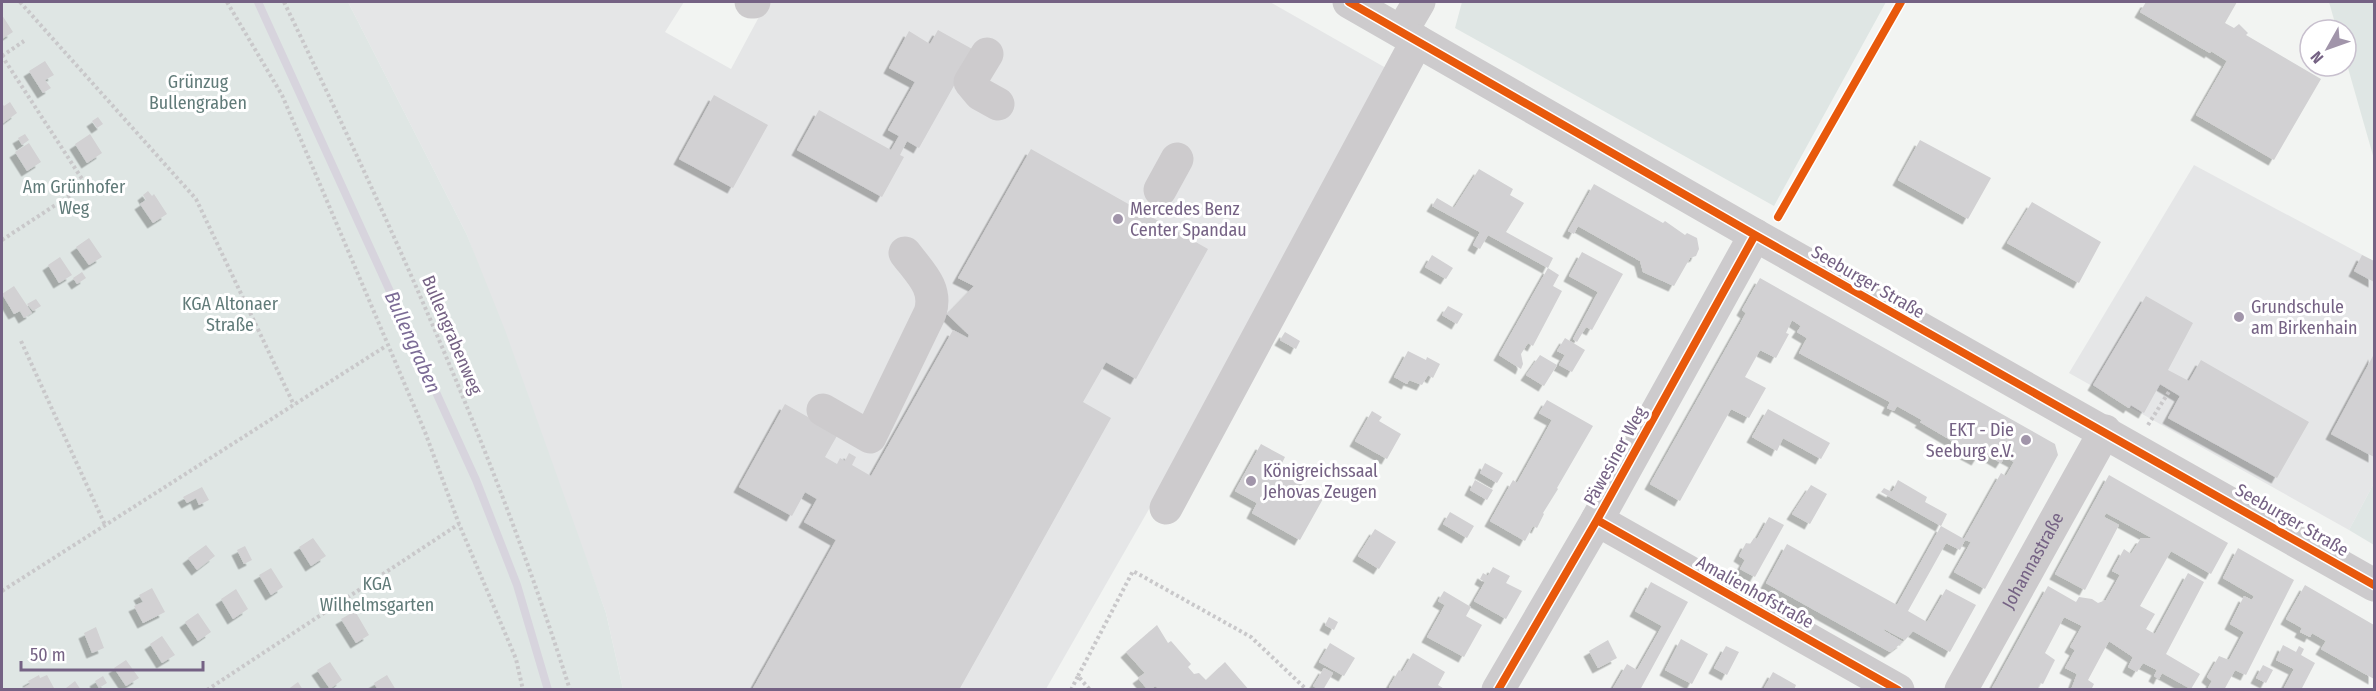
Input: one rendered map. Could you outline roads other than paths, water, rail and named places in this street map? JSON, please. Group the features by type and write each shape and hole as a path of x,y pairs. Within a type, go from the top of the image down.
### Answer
{"street":[{"name":"Seeburger Straße","path":"1349,2 1755,235 2374,585"},
{"path":"1166,508 1410,36 1419,2"},
{"path":"987,54 970,82 980,94 998,104"},
{"path":"1160,190 1177,159"},
{"name":"Päwesiner Weg","path":"1498,690 1597,520 1755,235"},
{"path":"823,410 870,437 930,313 933,301 932,292 905,254"},
{"name":"Johannastraße","path":"1961,690 2105,431"},
{"name":"Amalienhofstraße","path":"1597,520 1898,690"}],"waterway":[{"name":"Bullengraben","path":"258,2 476,480 517,585 548,690"}],"place":[{"name":"Mercedes Benz Center Spandau","path":"1118,219"},
{"name":"Grundschule am Birkenhain","path":"2239,317"},
{"name":"EKT - Die Seeburg e.V.","path":"2026,440"},
{"name":"Königreichssaal Jehovas Zeugen","path":"1251,481"}],"park label":[{"name":"Grünzug Bullengraben","path":"198,92"},
{"name":"Am Grünhofer Weg","path":"74,198"},
{"name":"KGA Altonaer Straße","path":"230,314"},
{"name":"KGA Wilhelmsgarten","path":"377,594"}]}
